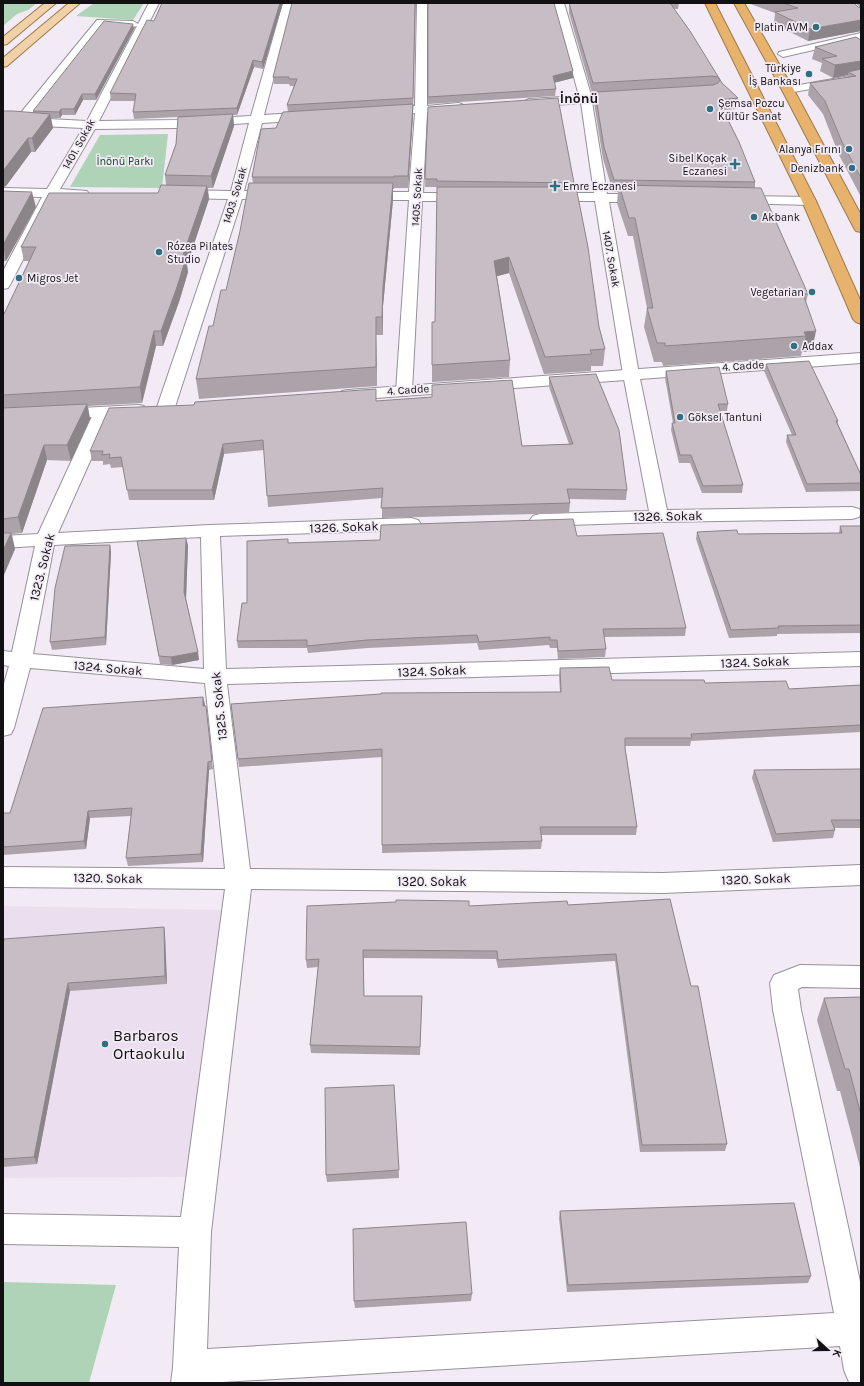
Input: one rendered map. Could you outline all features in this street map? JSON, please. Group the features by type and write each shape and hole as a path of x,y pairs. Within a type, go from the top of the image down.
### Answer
{"highway":[{"path":"710,3 809,201 861,319"},
{"path":"739,3 788,90 861,228"}],"main road":[{"path":"3,42 51,3"},
{"path":"3,64 75,3"}],"street":[{"name":"1401. Sokak","path":"3,285 154,3"},
{"name":"1403. Sokak","path":"103,412 174,407 236,194 288,3"},
{"name":"1405. Sokak","path":"404,391 417,196 421,110 422,3"},
{"name":"1407. Sokak","path":"559,3 586,99 631,374 659,516"},
{"path":"142,25 100,22 20,121 90,125 177,124 319,116"},
{"path":"783,54 861,36"},
{"path":"788,90 861,77"},
{"path":"515,104 633,96"},
{"path":"374,112 468,107"},
{"path":"3,192 97,194"},
{"path":"166,194 291,195"},
{"path":"346,196 481,197"},
{"path":"537,197 662,198"},
{"path":"724,200 809,201"},
{"name":"4. Cadde","path":"332,396 861,358"},
{"path":"3,417 103,412"},
{"name":"1323. Sokak","path":"3,728 12,659 46,539 103,412"},
{"name":"1326. Sokak","path":"525,521 659,516 852,513"},
{"name":"1326. Sokak","path":"3,542 210,531 431,524"},
{"name":"1325. Sokak","path":"189,1375 194,1232 239,880 215,677 210,531"},
{"name":"1324. Sokak","path":"12,659 215,677 861,659"},
{"name":"1320. Sokak","path":"3,877 663,883 861,875"},
{"path":"861,977 800,976 784,983 787,1010 857,1329 861,1370"},
{"path":"3,1229 194,1232"},
{"path":"189,1375 857,1329"}],"shaded area":[{"name":"Barbaros Ortaokulu","path":"3,906 225,910 187,1177 3,1178"}],"green space":[{"path":"3,3 37,3 28,10 17,14 3,26"},
{"path":"94,3 144,3 133,20 76,16"},
{"name":"İnönü Parkı","path":"168,134 162,188 70,187 100,135"},
{"path":"3,1282 116,1285 89,1383 3,1383"}],"building":[{"path":"162,3 280,3 262,62 253,60 237,108 133,112 136,94 110,93 147,20 154,21"},
{"path":"292,3 415,3 413,98 287,105 297,79 289,79 289,77 273,77"},
{"path":"428,3 554,3 573,71 553,76 556,89 428,97"},
{"path":"569,3 670,3 690,31 722,83 738,98 718,100 739,142 755,182 614,180 604,147 595,92 713,85 718,83 720,80 718,77 712,76 593,83"},
{"path":"783,3 854,3 861,8 861,20 810,29 775,12 798,8"},
{"path":"104,21 133,24 95,94 82,94 74,109 61,109 59,112 33,111"},
{"path":"856,37 861,40 861,61 835,65 822,59 837,56 815,47"},
{"path":"861,69 861,178 842,142 825,101 810,83 856,76 848,72"},
{"path":"558,98 574,183 437,181 437,179 425,179 428,107"},
{"path":"413,104 408,176 252,177 261,129 276,128 283,112"},
{"path":"3,111 50,114 32,138 28,138 3,171"},
{"path":"233,114 211,176 165,175 176,144 178,117"},
{"path":"249,183 393,183 383,287 382,317 376,317 376,367 196,379 209,326 213,326 221,290 226,290 240,231"},
{"path":"161,185 207,186 182,258 186,258 161,331 154,331 140,387 3,395 3,316 36,247 21,247 49,193 158,193"},
{"path":"619,185 761,188 808,294 803,294 816,331 804,332 806,336 665,346 665,343 657,343 647,308 653,308 635,218 629,218"},
{"path":"437,187 576,187 588,247 599,327 605,349 590,350 592,354 545,357 509,257 494,261 510,360 432,365 432,322 435,322"},
{"path":"3,191 32,192 3,245"},
{"path":"809,361 838,421 836,421 861,475 861,483 807,484 787,435 796,435 766,364"},
{"path":"719,367 728,404 718,404 743,485 703,486 691,455 680,455 672,423 675,423 666,371"},
{"path":"596,374 619,430 627,490 567,489 570,503 381,508 383,488 267,496 263,440 223,444 212,490 127,490 121,457 109,458 110,454 102,455 103,451 90,451 109,408 194,405 195,402 376,389 376,401 432,397 432,385 512,380 522,446 573,444 549,377"},
{"path":"87,404 67,445 44,445 18,517 3,519 3,408"},
{"path":"573,519 577,536 663,533 686,628 603,629 606,649 558,651 557,640 550,640 550,637 479,642 477,635 367,640 307,646 307,640 237,641 242,603 247,603 247,541 288,539 288,543 380,540 381,525"},
{"path":"840,526 861,526 861,625 778,626 779,628 731,630 697,532 737,530 738,534 842,533"},
{"path":"3,533 11,533 3,551"},
{"path":"186,538 184,592 198,652 171,657 159,656 137,541"},
{"path":"110,545 105,637 50,642 55,588 65,546"},
{"path":"609,667 612,680 704,680 705,683 786,681 789,689 861,685 861,725 691,734 692,738 625,738 625,748 637,827 540,827 542,841 382,845 382,749 238,759 231,704 381,693 561,692 560,668"},
{"path":"203,697 203,706 206,706 212,761 208,762 201,854 126,858 132,808 88,811 84,841 3,847 3,813 10,813 43,708"},
{"path":"861,769 861,820 831,820 835,830 776,834 754,770"},
{"path":"670,899 691,986 698,986 727,1144 642,1145 616,954 498,960 497,951 363,950 364,996 422,996 420,1047 310,1045 319,959 306,960 307,906 396,902 396,900 469,901 469,906 567,901 568,905"},
{"path":"164,927 165,976 68,983 34,1157 3,1159 4,939"},
{"path":"861,997 861,1115 849,1069 845,1069 824,998"},
{"path":"394,1085 399,1170 326,1175 325,1088"},
{"path":"794,1203 811,1276 568,1285 560,1211"},
{"path":"466,1222 472,1294 354,1301 353,1229"}],"place":[{"name":"Platin AVM","path":"816,27"},
{"name":"Türkiye İş Bankası","path":"809,74"},
{"name":"Şemsa Pozcu Kültür Sanat","path":"710,109"},
{"name":"Alanya Fırını","path":"849,149"},
{"name":"Sibel Koçak Eczanesi","path":"735,164"},
{"name":"Denizbank","path":"852,168"},
{"name":"Emre Eczanesi","path":"555,186"},
{"name":"Akbank","path":"754,217"},
{"name":"Rózea Pilates Studio","path":"159,252"},
{"name":"Migros Jet","path":"19,278"},
{"name":"Vegetarian","path":"812,292"},
{"name":"Addax","path":"794,346"},
{"name":"Göksel Tantuni","path":"680,417"},
{"name":"Barbaros Ortaokulu","path":"105,1044"}],"district":[{"name":"İnönü","path":"579,98"}]}
